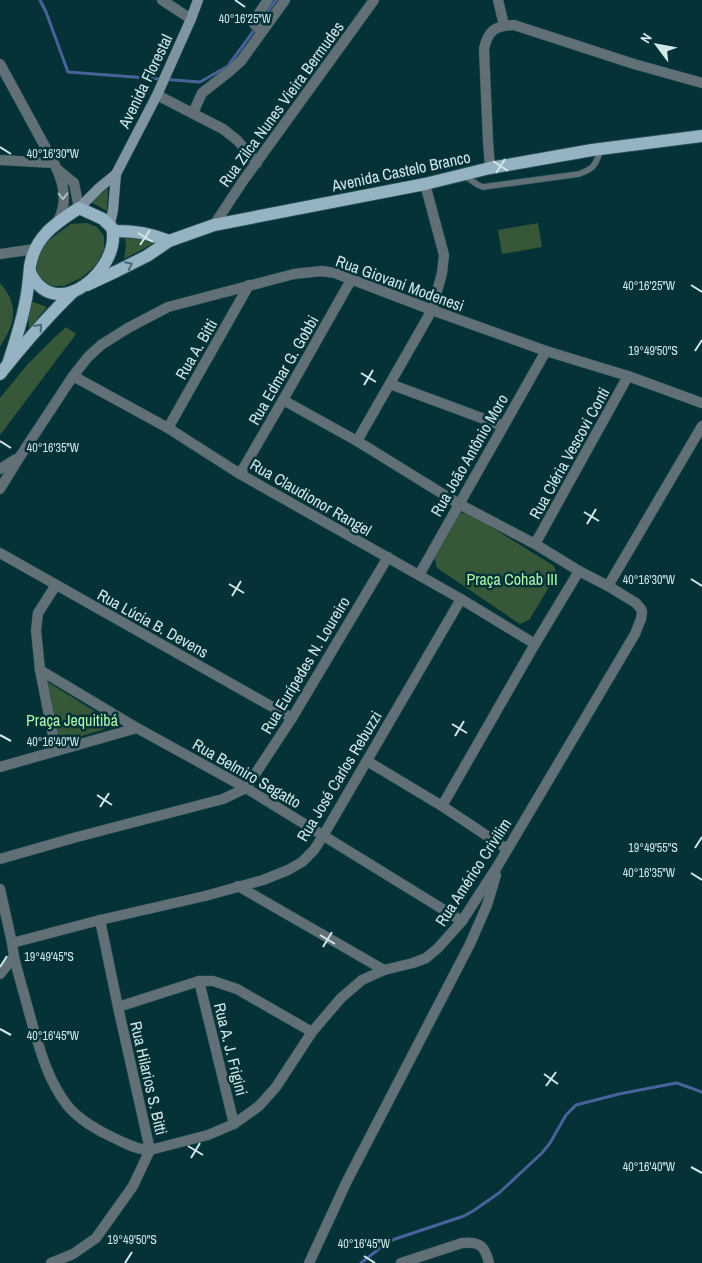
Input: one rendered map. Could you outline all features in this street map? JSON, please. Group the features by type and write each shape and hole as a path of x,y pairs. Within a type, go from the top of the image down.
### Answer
{"main road":[{"name":"Avenida Florestal","path":"111,228 116,174 157,95 198,0"},
{"name":"Avenida Castelo Branco","path":"87,285 147,256 168,241 214,225 425,184 490,168 602,148 702,136"},
{"name":"Avenida Florestal","path":"79,208 116,174"},
{"path":"4,369 17,338 26,303 30,272 32,258 42,238 57,222 79,208 103,219 111,228 112,245 105,264 87,285 74,291 56,294 40,288 30,272"},
{"path":"111,228 149,234 168,241"},
{"path":"4,369 52,312 74,291"}],"street":[{"path":"162,0 191,19"},
{"path":"262,31 254,26 255,19 268,0"},
{"path":"193,113 202,93 241,61 286,0"},
{"name":"Rua Zilca Nunes Vieira Bermudes","path":"214,225 374,0"},
{"path":"498,0 504,25"},
{"path":"490,168 484,49 487,38 493,30 504,25 514,25 634,64 702,83"},
{"path":"0,64 56,166 63,187 64,201 57,222"},
{"path":"157,95 231,134 257,163"},
{"path":"0,160 56,166 74,183 79,208"},
{"path":"357,440 432,310 442,273 444,255 425,184"},
{"path":"0,254 35,249"},
{"name":"Rua Giovani Modenesi","path":"0,469 19,458 88,356 101,345 128,328 168,307 294,274 322,271 335,273 546,351 628,376 702,404"},
{"name":"Rua Edmar G. Gobbi","path":"240,474 351,280"},
{"name":"Rua A. Bitti","path":"168,428 249,285"},
{"name":"Rua João Antônio Moro","path":"419,575 546,351"},
{"name":"Rua Claudionor Rangel","path":"73,376 168,428 240,474 462,599 535,644"},
{"name":"Rua Cléria Vescovi Conti","path":"535,544 628,376"},
{"path":"390,384 503,426"},
{"path":"283,400 357,440 458,504 535,544 608,586 702,426"},
{"path":"0,489 19,458"},
{"name":"Rua Lúcia B. Devens","path":"0,553 292,718"},
{"name":"Rua Eurípedes N. Loureiro","path":"246,788 292,718 388,557"},
{"path":"442,806 579,571"},
{"path":"56,586 38,613 36,630 40,670 56,751"},
{"name":"Rua Américo Crivilim","path":"0,889 14,957 41,1056 56,1088 68,1106 80,1118 108,1135 130,1146 144,1150 208,1135 234,1124 259,1106 276,1087 312,1032 341,998 362,980 384,970 413,964 426,958 438,948 462,921 497,867 635,634 642,612 636,603 608,586"},
{"name":"Rua José Carlos Rebuzzi","path":"12,943 263,880 302,862 314,850 323,836 462,599"},
{"name":"Rua Belmiro Segatto","path":"40,670 137,728 246,788 462,921"},
{"path":"0,767 137,728"},
{"path":"367,761 442,806 507,850"},
{"path":"0,860 78,837 222,799 246,788"},
{"path":"308,1263 347,1181 470,944 487,905 497,867"},
{"path":"238,886 384,970"},
{"name":"Rua Hilarios S. Bitti","path":"51,1263 73,1254 96,1238 133,1186 150,1150 100,920"},
{"path":"0,974 14,957"},
{"path":"118,1007 199,981 213,981 236,989 312,1032"},
{"name":"Rua A. J. Frigini","path":"199,981 234,1124"},
{"path":"401,1263 462,1243 476,1243 483,1247 489,1263"}],"lane":[{"path":"463,175 483,187 579,174 594,166 602,148"}],"green space":[{"path":"108,188 107,211 91,202"},
{"path":"87,223 97,227 104,236 104,249 96,265 81,278 64,286 51,286 43,282 36,275 38,255 46,242 71,224"},
{"path":"538,223 542,247 502,254 498,230"},
{"path":"125,236 154,243 124,259"},
{"path":"0,283 11,299 13,315 9,330 0,347"},
{"path":"28,300 47,307 29,329"},
{"path":"66,327 76,334 0,435 0,398 27,365"},
{"name":"Praça Cohab III","path":"459,512 472,515 554,566 557,574 529,620 520,624 437,568 434,556"},
{"name":"Praça Jequitibá","path":"46,681 117,725 57,744"}],"waterway":[{"path":"40,0 68,72 200,82 228,66 276,0"},
{"path":"361,1263 389,1241 464,1216 499,1193 542,1153 566,1115 576,1105 619,1094 677,1083 702,1092"}]}
